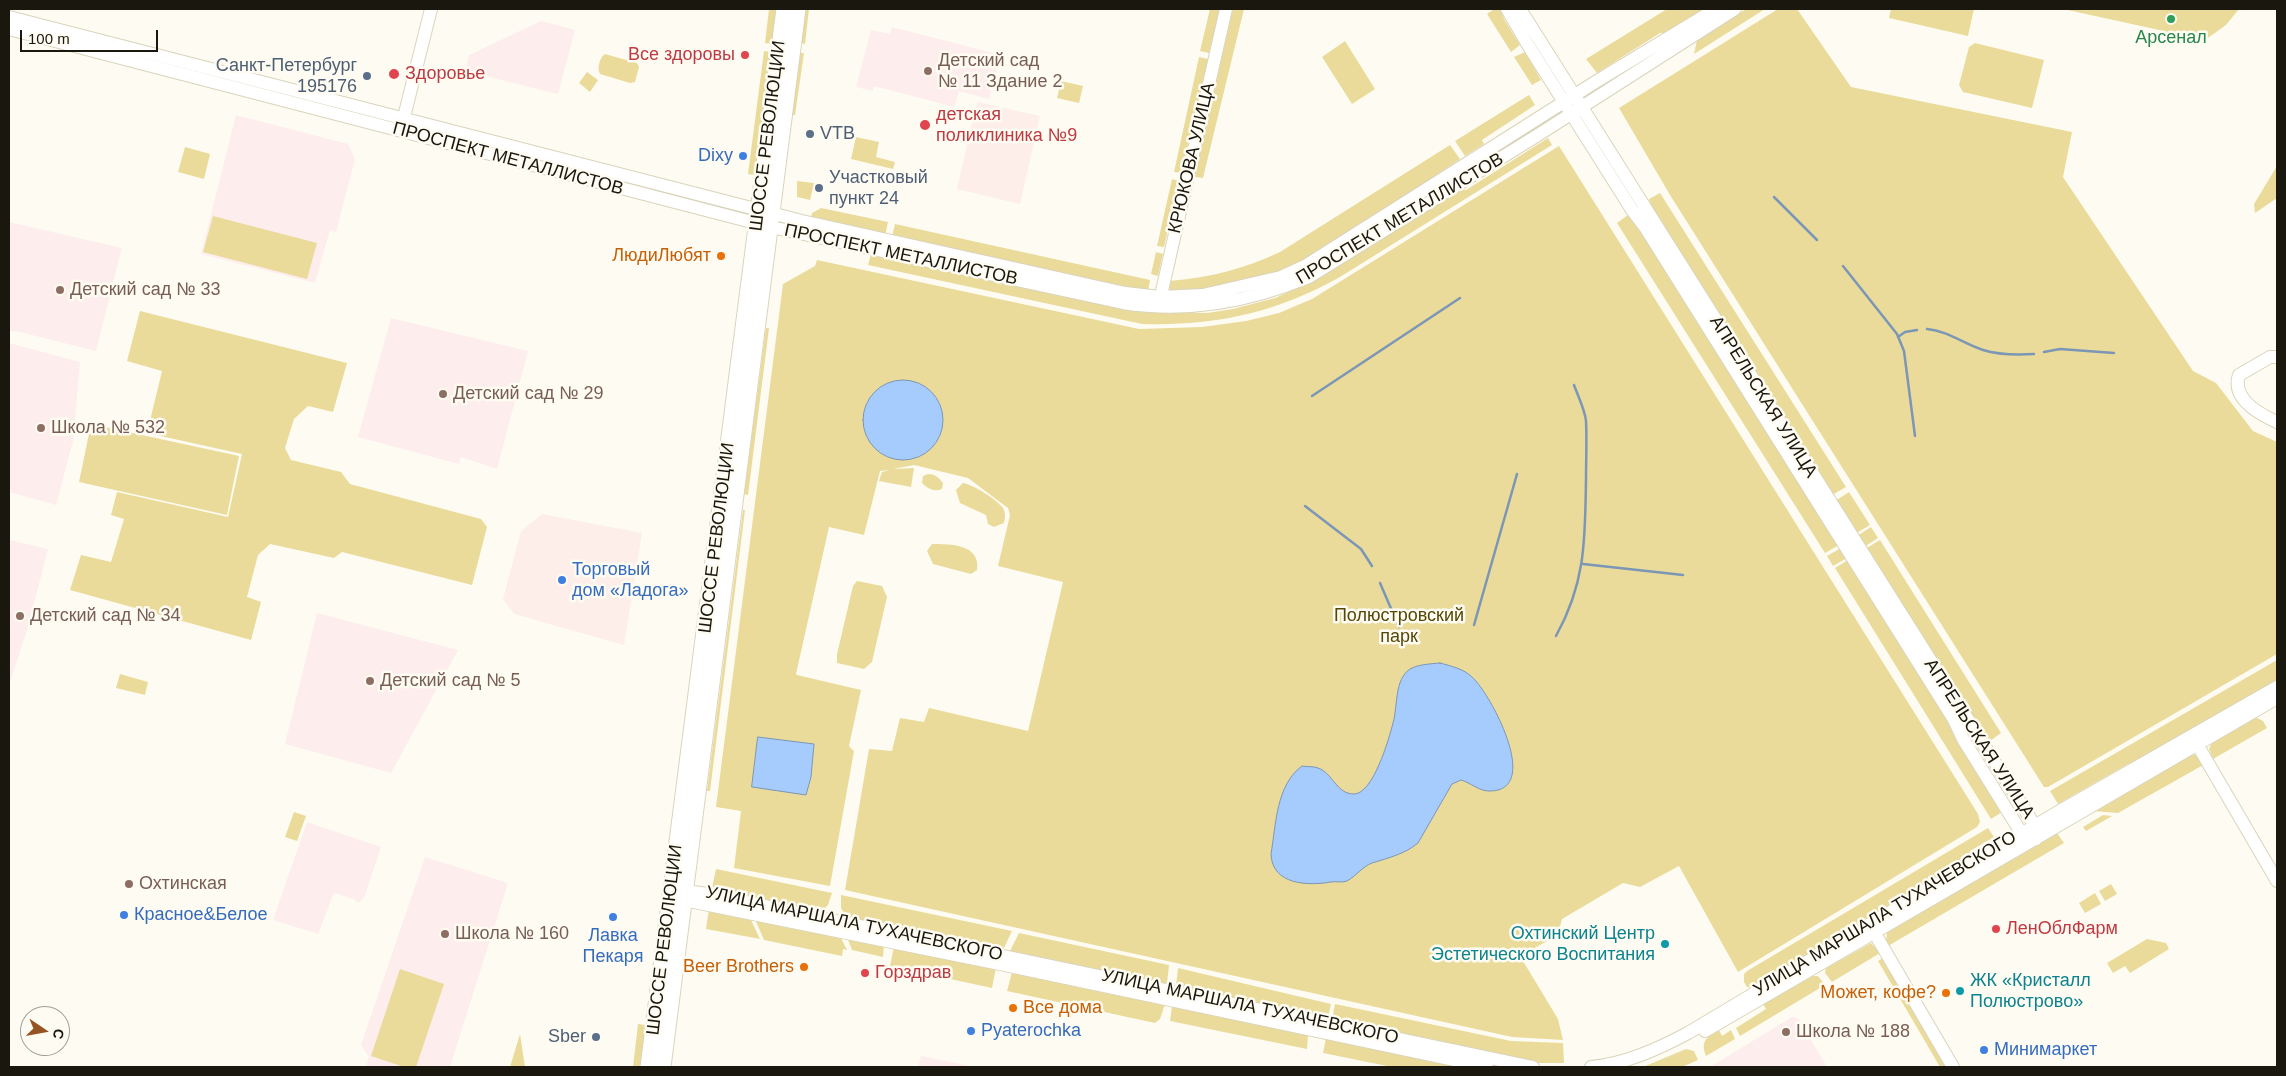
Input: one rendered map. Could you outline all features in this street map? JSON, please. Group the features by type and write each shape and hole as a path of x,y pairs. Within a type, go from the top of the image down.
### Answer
{"main road":[{"name":"ШОССЕ РЕВОЛЮЦИИ","path":"765,219 784,9"},
{"name":"ШОССЕ РЕВОЛЮЦИИ","path":"663,1067 680,895 765,219 798,9"},
{"name":"ШОССЕ РЕВОЛЮЦИИ","path":"648,1067 680,895"}],"street":[{"path":"402,125 431,9"},
{"name":"КРЮКОВА УЛИЦА","path":"1160,302 1226,9"},
{"name":"АПРЕЛЬСКАЯ УЛИЦА","path":"1507,9 1567,109 1645,227 1953,718 2022,834 2035,832 1652,221 1643,202 1520,9"},
{"name":"ПРОСПЕКТ МЕТАЛЛИСТОВ","path":"9,29 402,125 765,219 1123,303 1160,302 1229,291 1281,278 1567,109 1716,9"},
{"name":"ПРОСПЕКТ МЕТАЛЛИСТОВ","path":"1579,101 1735,9"},
{"name":"ПРОСПЕКТ МЕТАЛЛИСТОВ","path":"9,17 402,125"},
{"path":"2277,357 2270,357 2239,375 2237,383 2245,402 2277,422"},
{"name":"УЛИЦА МАРШАЛА ТУХАЧЕВСКОГО","path":"2195,741 2277,687"},
{"name":"УЛИЦА МАРШАЛА ТУХАЧЕВСКОГО","path":"1621,1067 1648,1059 1691,1038 2035,832 2195,741 2277,698"},
{"path":"2195,741 2277,881"},
{"name":"УЛИЦА МАРШАЛА ТУХАЧЕВСКОГО","path":"1591,1067 1612,1064 1666,1044 1872,929 2022,834"},
{"name":"УЛИЦА МАРШАЛА ТУХАЧЕВСКОГО","path":"680,895 708,894 1533,1067"},
{"name":"УЛИЦА МАРШАЛА ТУХАЧЕВСКОГО","path":"680,895 1490,1067"},
{"path":"1872,929 1953,1067"}],"shaded area":[{"path":"541,21 575,30 558,94 465,71 469,55"},
{"name":"Детский сад № 11 Здание 2","path":"892,27 1001,55 989,99 959,91 954,107 874,86 873,91 856,87 871,30 890,34"},
{"path":"977,102 1040,116 1020,204 957,189"},
{"path":"236,115 348,144 355,159 336,232 330,230 315,283 201,254"},
{"name":"Детский сад № 33","path":"9,222 122,248 96,351 9,331"},
{"name":"Детский сад № 29","path":"391,318 528,351 497,469 461,457 459,464 358,437"},
{"name":"Школа № 532","path":"9,343 80,362 73,441 56,505 9,492"},
{"path":"542,514 642,533 624,645 514,614 503,599 521,531"},
{"name":"Детский сад № 34","path":"9,540 48,549 28,627 9,685"},
{"name":"Детский сад № 5","path":"317,613 458,650 391,773 285,744"},
{"path":"307,822 381,847 364,898 358,903 354,899 334,893 318,934 273,920"},
{"name":"Школа № 160","path":"425,857 508,883 450,1067 366,1067 369,1057 361,1045"},
{"name":"Школа № 188","path":"1792,1017 1798,1018 1827,1067 1710,1067"},
{"path":"921,1056 975,1067 918,1067"}],"green space":[{"path":"769,9 776,9 772,44 765,43"},
{"path":"805,9 809,9 805,44 801,43"},
{"path":"1210,9 1220,9 1209,53 1200,51"},
{"path":"1233,9 1244,9 1203,178 1194,177"},
{"path":"1494,9 1501,9 1504,19 1520,45 1511,52 1487,14"},
{"path":"1667,9 1707,9 1669,33 1660,33 1597,73 1586,59"},
{"path":"1746,9 1765,9 1694,54 1697,40"},
{"path":"1778,9 1797,9 1851,87 2072,132 2063,177 2193,371 2216,383 2253,431 2277,442 2277,654 2048,787 2044,787 1670,195 1619,108"},
{"path":"1891,9 1974,9 1968,36 1889,18"},
{"name":"Арсенал","path":"2063,9 2239,9 2226,25 2205,40"},
{"path":"1345,41 1375,89 1352,104 1322,57"},
{"path":"1975,43 2044,60 2032,108 1963,92 1959,85 1969,47"},
{"path":"764,51 771,52 755,175 748,174"},
{"path":"1525,52 1541,80 1532,85 1514,57"},
{"path":"800,53 804,53 795,115 792,115"},
{"path":"605,54 637,63 639,67 635,82 630,83 600,74 599,64"},
{"path":"1199,57 1208,59 1181,173 1174,172"},
{"path":"587,72 598,80 590,92 579,83"},
{"path":"1061,81 1083,86 1079,103 1057,98"},
{"path":"1529,95 1535,105 1482,140 1484,144 1465,156 1455,141"},
{"path":"856,137 879,142 876,157 895,162 893,169 851,159"},
{"path":"1548,138 1552,145 1340,277 1292,300 1244,315 1220,320 1195,323 1142,324 868,265 871,254 1142,312 1207,313 1233,309 1275,298 1311,282 1459,189 1466,190"},
{"path":"1450,145 1460,159 1320,253 1280,271 1202,289 1171,290 1169,288 1169,281 1198,278 1226,272 1280,252"},
{"name":"Полюстровский парк","path":"1559,146 1978,814 1980,822 1977,827 1738,972 1679,866 1640,887 1623,883 1562,919 1558,935 1520,956 1558,1019 1563,1040 1512,1037 845,890 869,749 892,751 900,718 924,722 929,708 1028,731 1063,582 998,566 1010,515 1008,508 968,478 914,465 893,469 914,468 911,487 879,481 882,472 889,470 880,471 864,535 829,527 796,674 861,690 849,746 854,751 830,886 734,868 741,811 716,807 783,284 815,266 817,260 1139,329 1202,327 1246,321 1279,313 1312,299"},
{"path":"185,147 210,154 204,179 178,172"},
{"path":"2277,166 2277,198 2255,213 2254,204"},
{"path":"1172,179 1179,181 1164,247 1157,246"},
{"path":"797,181 814,183 810,200 797,197"},
{"path":"1660,193 1846,487 1832,495 1654,213 1649,199"},
{"path":"821,208 888,222 885,236 880,232 811,217 812,213"},
{"path":"1628,215 1641,231 1839,545 1825,553 1617,223"},
{"path":"213,216 317,243 307,279 203,252"},
{"path":"895,224 1150,280 1148,291 892,237"},
{"path":"1156,252 1163,254 1158,276 1151,274"},
{"path":"140,311 347,363 333,412 308,406 294,419 285,448 291,460 341,472 350,484 481,519 487,527 472,585 342,552 334,558 270,544 258,555 247,597 261,602 251,640 70,590 81,555 111,562 124,519 111,515 117,492 228,517 242,454 147,433 162,371 127,361"},
{"path":"766,328 769,328 748,495 744,494"},
{"path":"91,424 239,456 227,515 79,482"},
{"path":"928,474 935,475 940,479 943,483 942,489 931,489 922,483 923,476"},
{"path":"963,483 979,489 1000,504 1005,512 1004,523 994,527 988,524 986,515 960,503 956,490"},
{"path":"1849,492 1870,525 1855,534 1835,501"},
{"path":"743,510 745,510 710,791 707,791"},
{"path":"1871,527 1878,538 1864,547 1857,536"},
{"path":"1880,540 2001,733 1990,741 1967,710 1865,549"},
{"path":"932,544 955,545 969,550 977,561 977,570 971,574 933,564 927,551"},
{"path":"1841,548 1847,558 1833,566 1827,556"},
{"path":"1848,560 1949,720 2002,812 1991,819 1835,568"},
{"path":"857,581 882,586 887,597 872,662 864,669 837,663 837,654 853,586"},
{"path":"2277,660 2277,681 2144,759 2128,764 2058,804 2050,791"},
{"path":"120,674 148,682 145,695 116,688"},
{"path":"2255,717 2263,721 2267,728 2213,759 2209,749 2212,742"},
{"path":"2191,754 2199,756 2205,764 2118,813 2093,811"},
{"path":"294,812 306,816 297,841 285,837"},
{"path":"2103,815 2112,816 2086,831 2083,827"},
{"path":"1988,828 1994,837 1970,851 1972,855 1752,988 1747,987 1744,982 1744,974 1747,971"},
{"path":"2057,833 2064,843 1888,946 1886,941 1887,932"},
{"path":"716,869 832,893 828,905 822,911 712,888"},
{"path":"2111,884 2117,894 2105,901 2099,891"},
{"path":"2095,893 2101,904 2085,913 2079,903"},
{"path":"841,895 1012,931 1003,950 845,916 841,908"},
{"path":"709,908 725,915 751,920 760,939 706,929"},
{"path":"754,917 840,936 847,950 843,949 842,956 764,940"},
{"path":"1019,933 1169,965 1167,984 1010,951"},
{"path":"847,937 884,945 883,957 852,950"},
{"path":"2147,939 2166,943 2169,949 2130,973 2125,966 2113,973 2107,963"},
{"path":"1871,943 1880,953 1832,982 1825,973 1826,968"},
{"path":"894,947 996,968 992,988 890,966"},
{"path":"1883,958 1947,1067 1940,1067 1878,961"},
{"path":"1178,968 1331,1004 1328,1018 1176,986"},
{"path":"400,969 444,984 416,1067 404,1067 371,1056"},
{"path":"1012,972 1165,1004 1160,1019 1155,1023 1007,991"},
{"path":"1812,976 1818,976 1825,985 1740,1036 1736,1028 1766,1009 1763,1004"},
{"path":"1335,1004 1511,1041 1563,1043 1564,1063 1539,1063 1332,1019"},
{"path":"1172,1006 1308,1035 1307,1049 1170,1021"},
{"path":"638,1024 646,1025 641,1067 633,1067"},
{"path":"1719,1030 1722,1036 1731,1030 1735,1039 1706,1056 1704,1043"},
{"path":"520,1034 525,1067 510,1067"},
{"path":"1326,1038 1464,1067 1392,1067 1323,1053"},
{"path":"1686,1049 1694,1051 1698,1060 1682,1067 1643,1067"}],"water":[{"path":"903,380 918,383 931,392 940,405 943,420 940,435 931,448 918,457 903,460 888,457 875,448 866,435 863,420 866,405 875,392 888,383"},
{"path":"1440,663 1469,674 1490,702 1500,721 1508,741 1512,760 1512,776 1505,787 1489,791 1482,790 1461,780 1452,784 1418,843 1402,853 1368,865 1347,881 1312,884 1284,878 1273,864 1271,854 1276,818 1282,795 1293,774 1302,766 1316,767 1327,774 1343,791 1354,794 1361,792 1374,776 1384,752 1395,716 1397,694 1401,680 1410,669 1425,664"},
{"path":"758,737 814,744 811,777 806,795 752,787"}],"waterway":[{"path":"1774,197 1817,240"},
{"path":"1843,266 1897,334 1904,351 1915,436"},
{"path":"1312,396 1460,298"},
{"path":"1927,329 1942,332 1989,352 2034,354"},
{"path":"1898,337 1905,332 1917,330"},
{"path":"2044,352 2060,349 2114,353"},
{"path":"1556,636 1573,597 1582,560 1584,541 1586,421 1574,385"},
{"path":"1474,625 1517,474"},
{"path":"1305,506 1361,549 1372,566"},
{"path":"1583,564 1683,575"},
{"path":"1380,583 1399,627"}],"place":[{"name":"Арсенал","path":"2171,19"},
{"name":"Все здоровы","path":"745,55"},
{"name":"Детский сад № 11 Здание 2","path":"928,71"},
{"name":"Здоровье","path":"394,74"},
{"name":"Санкт-Петербург 195176","path":"367,76"},
{"name":"детская поликлиника №9","path":"925,125"},
{"name":"VTB","path":"810,134"},
{"name":"Dixy","path":"743,156"},
{"name":"Участковый пункт 24","path":"819,188"},
{"name":"ЛюдиЛюбят","path":"721,256"},
{"name":"Детский сад № 33","path":"60,290"},
{"name":"Детский сад № 29","path":"443,394"},
{"name":"Школа № 532","path":"41,428"},
{"name":"Торговый дом «Ладога»","path":"562,580"},
{"name":"Детский сад № 34","path":"20,616"},
{"name":"Детский сад № 5","path":"370,681"},
{"name":"Охтинская","path":"129,884"},
{"name":"Красное&Белое","path":"124,915"},
{"name":"Лавка Пекаря","path":"613,917"},
{"name":"ЛенОблФарм","path":"1996,929"},
{"name":"Школа № 160","path":"445,934"},
{"name":"Охтинский Центр Эстетического Воспитания","path":"1665,944"},
{"name":"Beer Brothers","path":"804,967"},
{"name":"Горздрав","path":"865,973"},
{"name":"ЖК «Кристалл Полюстрово»","path":"1960,991"},
{"name":"Может, кофе?","path":"1946,993"},
{"name":"Все дома","path":"1013,1008"},
{"name":"Pyaterochka","path":"971,1031"},
{"name":"Школа № 188","path":"1786,1032"},
{"name":"Sber","path":"596,1037"},
{"name":"Минимаркет","path":"1984,1050"}]}
